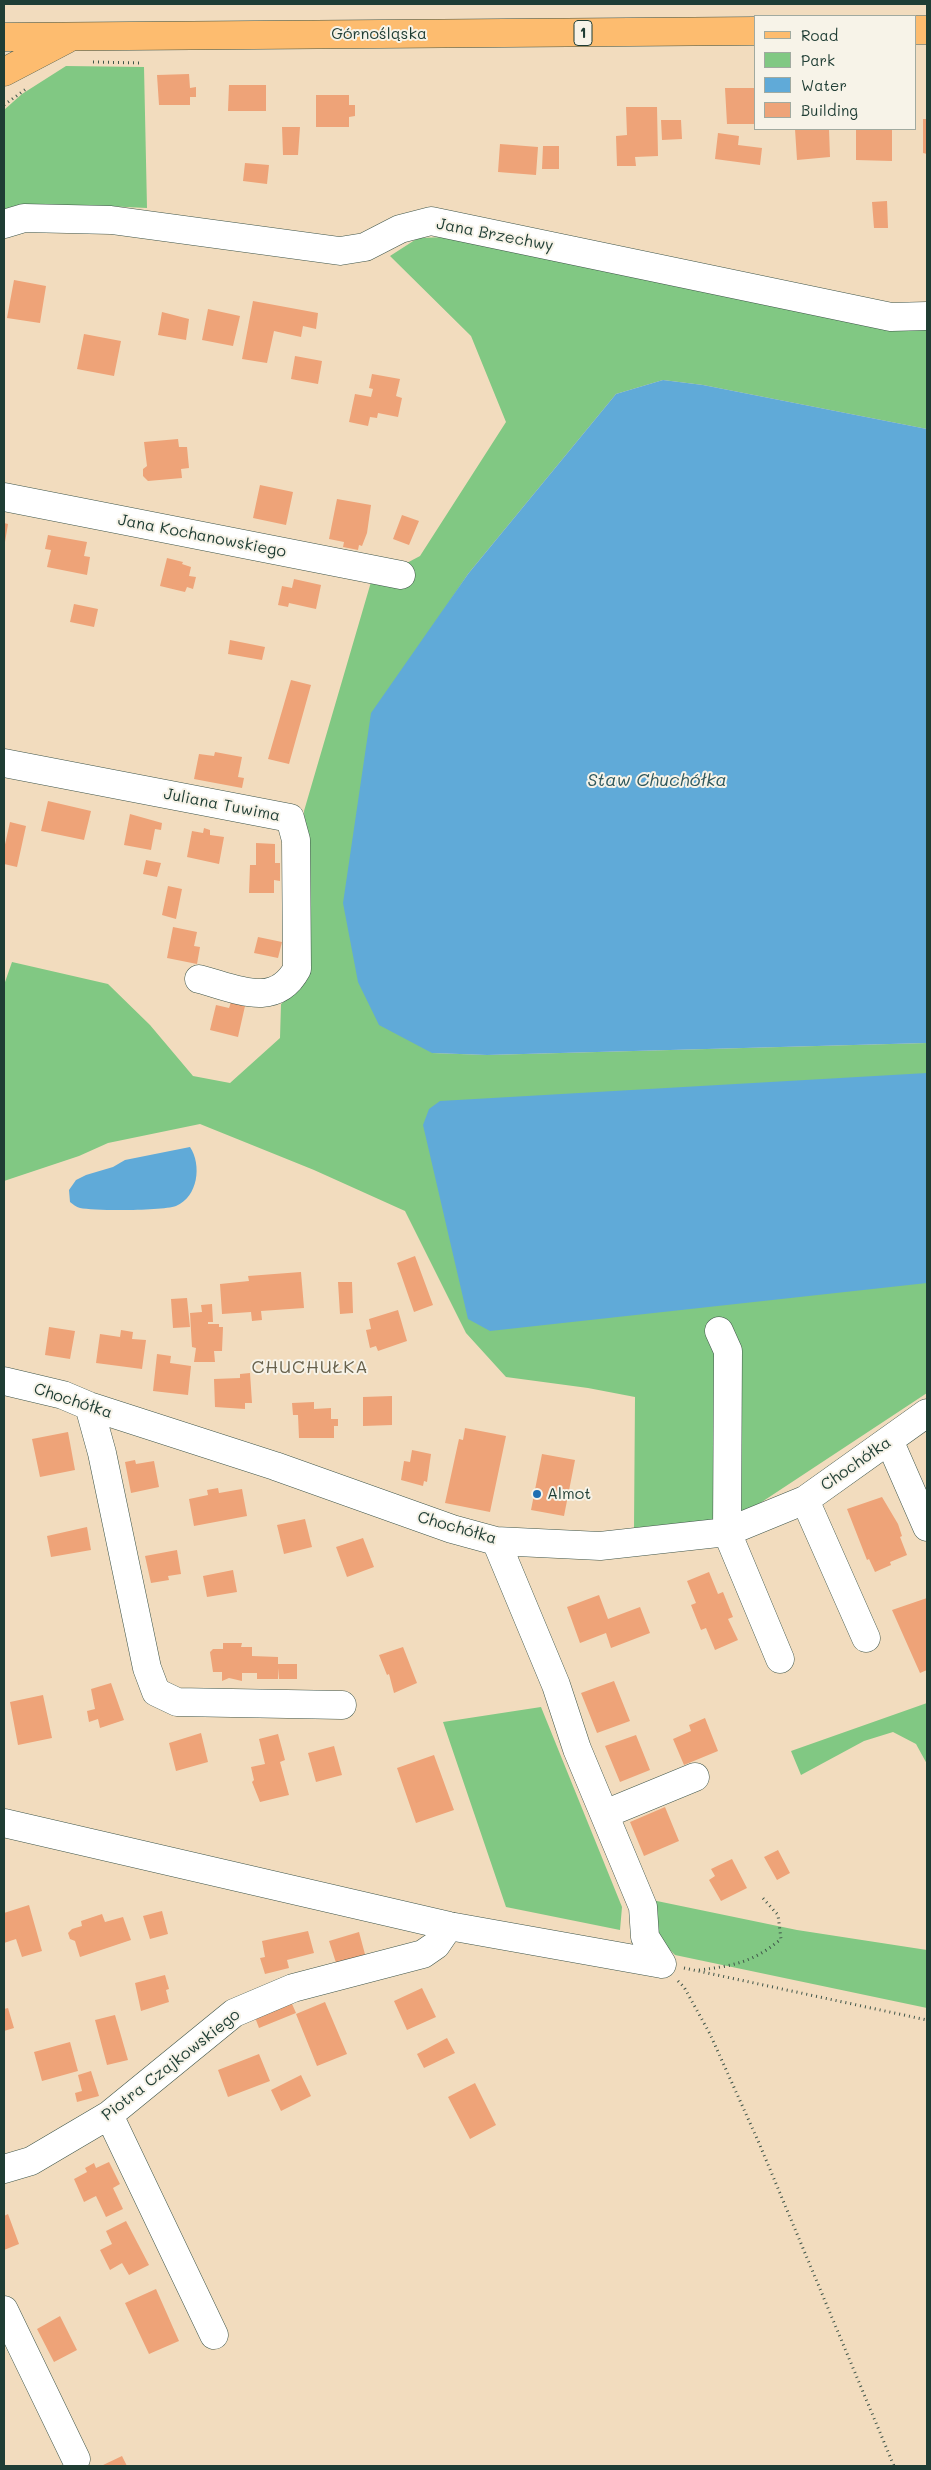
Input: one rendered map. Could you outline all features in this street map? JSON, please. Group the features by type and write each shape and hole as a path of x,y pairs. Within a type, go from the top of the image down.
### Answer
{"main road":[{"name":"Górnośląska","path":"4,36 754,32"},
{"path":"4,72 72,36"}],"street":[{"name":"Jana Brzechwy","path":"4,224 24,218 111,220 340,251 365,247 400,229 431,221 891,317 927,316"},
{"name":"Jana Kochanowskiego","path":"4,497 401,575"},
{"name":"Juliana Tuwima","path":"4,763 290,818 296,840 296,969 292,979 271,994 260,994 200,979"},
{"path":"719,1331 728,1350 727,1532 780,1659"},
{"name":"Chochółka","path":"4,1381 63,1396 276,1466 452,1529 496,1540 600,1546 727,1532 805,1500 927,1413"},
{"path":"89,1406 102,1452 147,1668 156,1692 177,1702 342,1705"},
{"path":"889,1440 927,1527"},
{"path":"805,1500 866,1638"},
{"path":"496,1540 556,1685 577,1749 643,1907 645,1937 662,1964"},
{"path":"605,1814 695,1778"},
{"path":"4,1824 449,1926 662,1964"},
{"name":"Piotra Czajkowskiego","path":"4,2169 31,2161 109,2116 234,2013 293,1988 423,1954 436,1945 449,1926"},
{"path":"109,2116 214,2335"},
{"path":"4,2310 76,2459"}],"path":[{"path":"84,62 142,63"},
{"path":"4,105 34,83"},
{"path":"696,1971 735,1966 764,1953 781,1939 778,1915 762,1898"},
{"path":"662,1964 927,2020"},
{"path":"662,1964 684,1986 710,2034 759,2143 894,2466"}],"green space":[{"path":"66,66 144,67 147,208 105,206 4,216 4,110 22,94"},
{"path":"448,237 927,327 927,429 703,385 663,380 616,394 468,574 427,635 432,1053 487,1055 927,1043 927,1393 739,1517 634,1528 635,1397 588,1388 506,1377 466,1333 405,1211 314,1170 200,1124 108,1143 79,1156 4,1181 4,985 12,962 108,984 150,1025 193,1076 230,1083 280,1038 281,1004 302,986 308,954 304,811 371,582 420,556 506,422 471,336 390,256 418,238"},
{"path":"927,1703 927,1764 916,1744 893,1732 864,1741 801,1775 791,1751"},
{"path":"541,1707 622,1907 620,1930 506,1907 443,1722"},
{"path":"652,1900 797,1930 927,1950 927,2008 675,1955 658,1938"}],"water":[{"name":"Staw Chuchółka","path":"663,380 703,385 927,429 927,1043 487,1055 432,1053 379,1025 358,982 343,903 371,713 468,574 616,394"},
{"path":"927,1073 927,1283 490,1331 468,1319 423,1125 429,1109 440,1101"},
{"path":"190,1147 196,1163 196,1180 189,1196 176,1206 143,1210 99,1210 80,1208 70,1202 69,1190 76,1180 86,1175 113,1167 125,1160"}],"building":[{"path":"189,74 190,88 196,87 196,97 190,97 190,105 159,105 157,75"},
{"path":"229,85 266,85 266,111 228,111"},
{"path":"725,88 754,88 754,124 727,124"},
{"path":"316,95 349,95 349,105 355,105 355,116 349,117 349,127 316,127"},
{"path":"626,107 657,107 658,156 635,157 636,166 617,166 616,136 627,135"},
{"path":"923,119 927,119 927,154 923,153"},
{"path":"661,120 681,120 682,139 662,140"},
{"path":"282,127 300,127 298,155 283,155"},
{"path":"795,130 829,130 830,157 797,160"},
{"path":"856,130 892,130 892,161 856,160"},
{"path":"718,133 739,136 738,145 762,148 760,165 715,159"},
{"path":"500,144 538,147 536,175 498,172"},
{"path":"543,146 559,146 559,169 542,169"},
{"path":"245,163 269,165 267,184 243,181"},
{"path":"887,201 888,228 874,228 872,202"},
{"path":"14,280 46,286 40,323 7,318"},
{"path":"253,301 318,313 316,329 303,326 301,337 274,331 267,363 242,359"},
{"path":"208,309 240,316 233,346 202,340"},
{"path":"162,312 189,319 186,340 158,335"},
{"path":"84,334 121,341 114,376 77,369"},
{"path":"295,356 322,361 318,384 291,379"},
{"path":"372,374 400,379 396,396 402,398 398,417 378,413 377,418 370,417 368,426 349,422 355,394 371,397 373,389 369,388"},
{"path":"178,439 179,447 187,447 189,468 181,469 182,478 148,481 143,476 143,469 147,466 144,442"},
{"path":"260,485 293,492 286,525 253,518"},
{"path":"337,499 371,505 367,533 362,546 359,545 358,550 343,547 344,542 329,539"},
{"path":"402,515 419,521 409,545 393,539"},
{"path":"4,523 8,524 5,542 4,542"},
{"path":"48,535 87,542 84,556 90,557 87,575 47,567 51,550 45,549"},
{"path":"167,558 183,562 182,564 191,567 189,576 196,577 193,589 187,587 185,592 160,586"},
{"path":"294,579 321,585 316,609 289,603 288,607 278,605 282,586 292,588"},
{"path":"74,604 98,609 94,627 70,622"},
{"path":"230,640 265,647 262,660 228,654"},
{"path":"291,680 311,685 289,764 268,759"},
{"path":"215,752 242,757 238,777 244,778 242,788 194,779 199,754 214,756"},
{"path":"48,801 91,811 84,840 41,831"},
{"path":"130,814 162,823 161,830 155,829 151,850 124,845"},
{"path":"10,822 26,826 17,867 4,864 4,849"},
{"path":"204,828 210,830 210,835 224,837 219,864 187,857 192,831 203,833"},
{"path":"256,843 275,844 275,863 280,863 280,881 274,880 274,893 249,893 250,865 256,865"},
{"path":"146,860 161,863 157,877 143,874"},
{"path":"168,886 182,889 176,919 162,915"},
{"path":"173,927 197,932 194,946 200,947 197,964 167,958"},
{"path":"258,937 282,942 278,958 254,953"},
{"path":"231,1002 245,1006 238,1037 210,1030 216,1005 229,1008"},
{"path":"415,1256 433,1305 414,1312 397,1263"},
{"path":"301,1272 304,1308 261,1311 262,1320 252,1321 251,1312 222,1314 220,1284 249,1281 248,1276"},
{"path":"338,1282 352,1282 353,1313 340,1314"},
{"path":"187,1298 190,1327 173,1328 171,1299"},
{"path":"212,1304 213,1322 208,1322 208,1324 219,1324 219,1327 223,1327 222,1351 214,1351 215,1362 194,1362 196,1348 192,1347 190,1313 202,1312 201,1305"},
{"path":"398,1310 407,1341 378,1351 376,1346 370,1348 366,1330 371,1329 369,1319"},
{"path":"49,1327 75,1331 70,1359 45,1355"},
{"path":"121,1330 133,1332 132,1339 146,1340 142,1369 96,1363 100,1334 120,1337"},
{"path":"157,1354 171,1356 170,1363 191,1366 188,1395 153,1391"},
{"path":"250,1373 252,1403 245,1403 245,1409 215,1407 214,1379 240,1378 240,1374"},
{"path":"392,1396 392,1425 363,1426 363,1397"},
{"path":"314,1402 314,1409 331,1408 331,1419 338,1419 338,1426 334,1426 334,1438 299,1438 298,1415 293,1415 292,1403"},
{"path":"465,1428 506,1436 490,1512 445,1503 459,1439 463,1440"},
{"path":"68,1432 75,1470 40,1477 32,1439"},
{"path":"412,1450 431,1454 427,1482 424,1481 423,1486 401,1480 404,1461 410,1462"},
{"path":"542,1454 575,1460 564,1516 531,1510"},
{"path":"135,1460 136,1464 154,1461 159,1487 131,1493 125,1462"},
{"path":"218,1488 219,1493 242,1489 247,1516 194,1526 189,1499 208,1495 207,1490"},
{"path":"882,1497 898,1524 902,1536 900,1537 907,1555 890,1562 891,1565 875,1572 869,1559 867,1560 847,1509"},
{"path":"305,1519 312,1547 284,1554 277,1525"},
{"path":"87,1527 91,1550 51,1557 47,1536"},
{"path":"363,1538 374,1567 347,1577 336,1547"},
{"path":"177,1550 181,1574 168,1576 169,1580 151,1583 145,1556"},
{"path":"233,1570 237,1592 207,1597 203,1576"},
{"path":"709,1572 718,1594 723,1592 733,1617 728,1619 738,1640 715,1650 706,1628 701,1630 691,1605 696,1603 687,1581"},
{"path":"599,1595 608,1619 640,1607 650,1633 611,1648 606,1633 580,1643 567,1607"},
{"path":"927,1598 927,1670 920,1673 892,1610"},
{"path":"223,1643 242,1643 241,1647 252,1647 252,1656 278,1657 278,1664 297,1664 297,1679 279,1679 278,1668 278,1679 257,1679 257,1673 242,1673 242,1681 229,1678 222,1681 222,1672 213,1672 210,1652 213,1649 223,1649"},
{"path":"403,1647 417,1683 394,1693 389,1674 387,1675 379,1655"},
{"path":"614,1681 630,1721 597,1733 581,1693"},
{"path":"111,1683 124,1720 100,1728 98,1719 89,1722 87,1711 95,1709 91,1689"},
{"path":"43,1695 52,1738 18,1745 10,1702"},
{"path":"705,1718 718,1751 684,1765 673,1739 691,1731 689,1725"},
{"path":"201,1733 208,1762 176,1771 169,1743"},
{"path":"278,1734 285,1760 280,1762 289,1795 260,1802 252,1782 254,1780 251,1767 265,1764 259,1739"},
{"path":"636,1735 650,1770 620,1782 605,1746"},
{"path":"334,1746 342,1775 316,1782 308,1753"},
{"path":"434,1755 454,1810 416,1823 397,1768"},
{"path":"665,1807 679,1841 644,1856 630,1822"},
{"path":"778,1850 790,1873 777,1880 764,1857"},
{"path":"732,1859 747,1888 721,1901 709,1880 715,1876 711,1869"},
{"path":"29,1905 42,1951 22,1957 16,1939 4,1943 4,1913"},
{"path":"162,1911 168,1934 150,1939 143,1916"},
{"path":"102,1914 105,1922 123,1917 131,1940 80,1957 75,1941 70,1939 68,1933 72,1929 82,1926 81,1921"},
{"path":"308,1931 314,1953 287,1960 289,1968 265,1974 260,1958 265,1957 262,1941"},
{"path":"359,1932 366,1958 337,1966 329,1941"},
{"path":"165,1975 169,1989 166,1990 169,2002 141,2011 135,1983"},
{"path":"422,1988 436,2017 407,2030 394,2001"},
{"path":"289,1997 296,2013 259,2028 253,2012"},
{"path":"325,2002 347,2054 317,2066 296,2014"},
{"path":"8,2008 14,2028 4,2031 4,2009"},
{"path":"115,2015 128,2060 107,2065 95,2020"},
{"path":"447,2038 455,2053 424,2068 417,2054"},
{"path":"70,2042 78,2071 42,2081 34,2052"},
{"path":"259,2054 270,2081 228,2097 218,2070"},
{"path":"91,2071 99,2096 77,2102 75,2093 82,2091 78,2075"},
{"path":"301,2075 311,2096 281,2111 271,2090"},
{"path":"475,2083 496,2125 470,2139 448,2097"},
{"path":"109,2162 120,2184 113,2188 123,2209 106,2217 96,2196 84,2202 74,2179 87,2172 85,2168 94,2163 96,2168"},
{"path":"8,2214 19,2244 4,2250 4,2216"},
{"path":"126,2221 149,2265 129,2275 122,2263 110,2270 100,2250 112,2244 106,2231"},
{"path":"156,2289 179,2341 149,2354 125,2303"},
{"path":"60,2316 77,2350 54,2362 37,2329"},
{"path":"122,2456 127,2466 101,2466"}],"place":[{"name":"Almot","path":"537,1494"}],"district":[{"name":"CHUCHUŁKA","path":"310,1367"}]}
